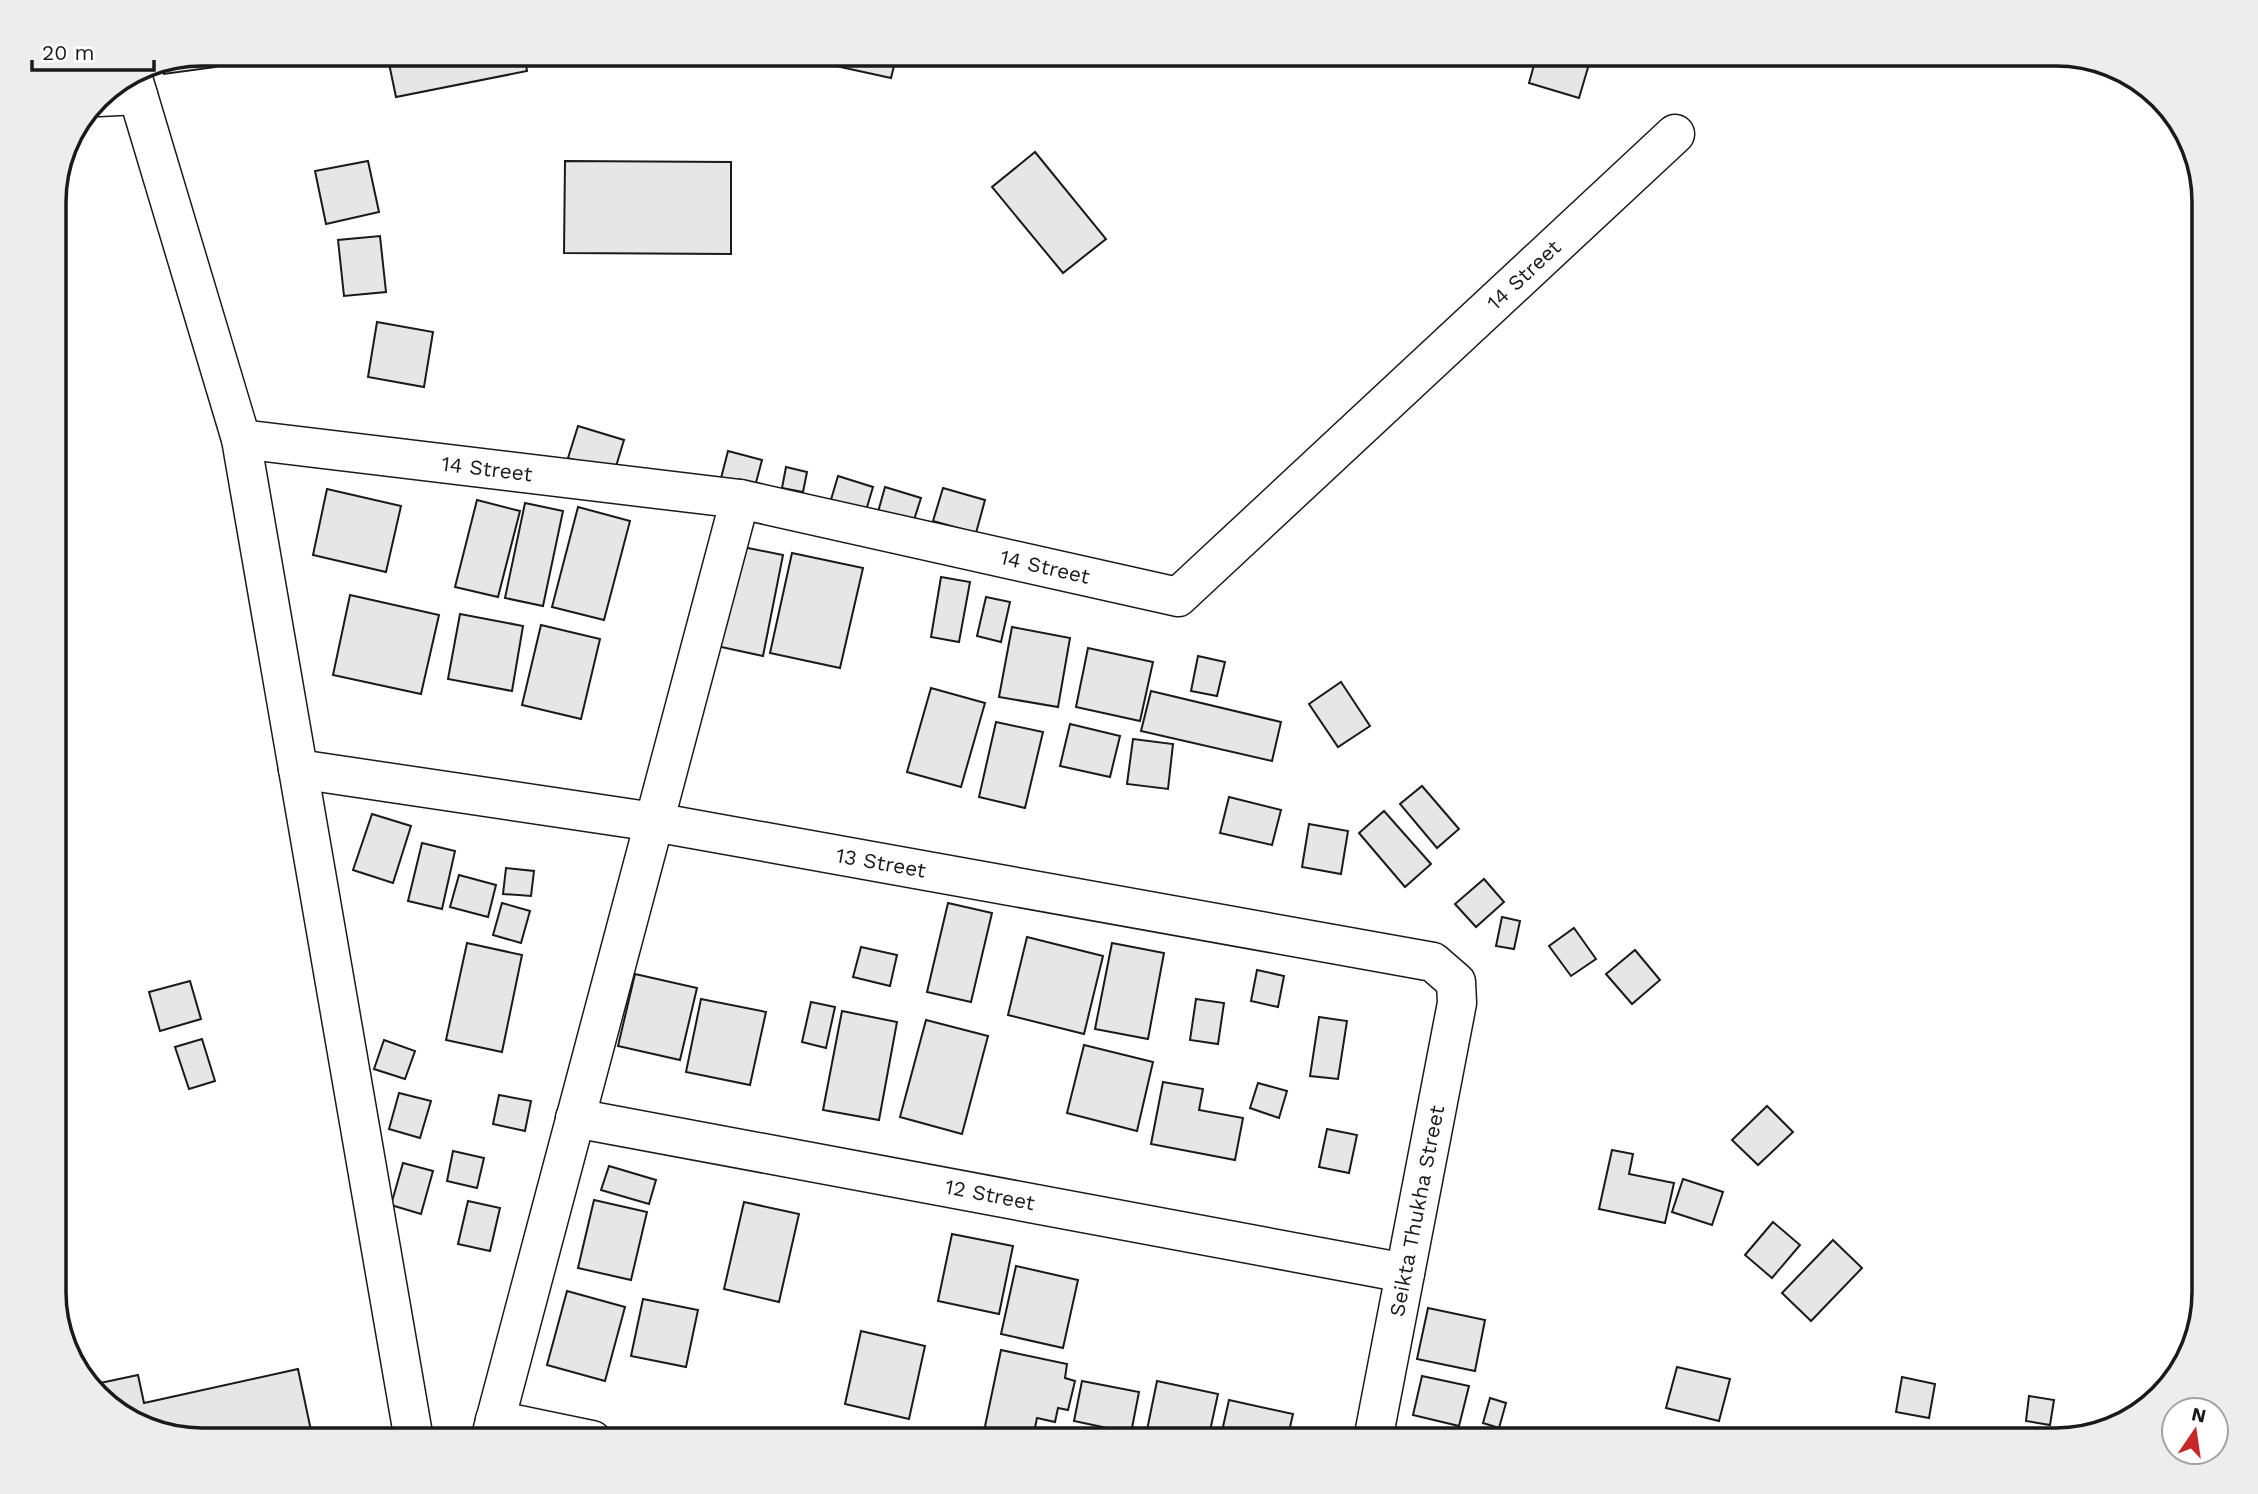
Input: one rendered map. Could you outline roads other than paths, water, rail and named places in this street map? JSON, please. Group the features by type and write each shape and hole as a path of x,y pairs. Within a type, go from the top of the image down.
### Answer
{"street":[{"path":"135,85 241,439 412,1428"},
{"name":"14 Street","path":"241,439 740,499 1178,597 1675,134"},
{"path":"493,1428 740,499"},
{"name":"13 Street","path":"298,769 654,822 1433,962 1456,982"},
{"name":"Seikta Thukha Street","path":"1375,1428 1457,1003 1456,982"},
{"name":"12 Street","path":"575,1118 1405,1273"}]}
